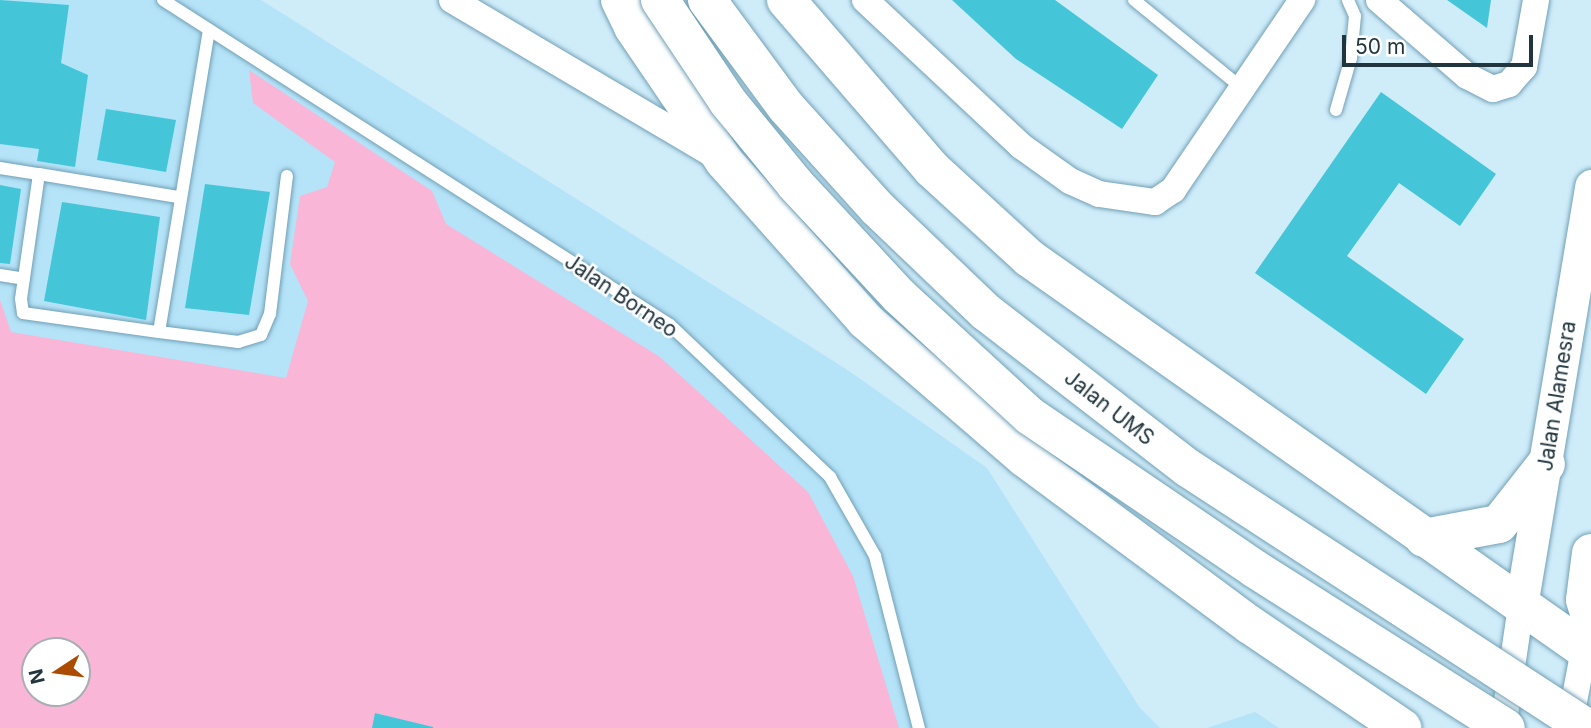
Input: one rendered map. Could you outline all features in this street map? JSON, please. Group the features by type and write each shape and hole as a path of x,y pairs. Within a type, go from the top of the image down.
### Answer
{"highway":[{"path":"620,0 633,27 724,161 865,320 1025,458 1251,625 1402,728"},
{"path":"660,0 728,102 794,184 899,296 1030,416 1255,569 1505,728"},
{"name":"Jalan UMS","path":"707,0 786,107 849,178 986,312 1188,468 1587,728"},
{"path":"786,0 932,169 1029,258 1521,606 1589,641"},
{"path":"1424,537 1499,524 1546,464"},
{"path":"1589,641 1585,600 1591,553"}],"street":[{"path":"452,0 724,161"},
{"path":"865,0 1021,146 1070,181 1099,194 1156,202 1173,190 1302,0"},
{"path":"1379,0 1467,76 1493,89 1502,88 1524,67 1536,0"},
{"name":"Jalan Alamesra","path":"1521,606 1591,186"},
{"path":"1505,728 1521,606"},
{"path":"1569,728 1589,641"}],"lane":[{"name":"Jalan Borneo","path":"163,0 670,325 830,477 874,556 919,728"},
{"path":"1134,0 1242,88"},
{"path":"1336,110 1351,58 1355,16 1349,0"},
{"path":"159,332 178,197 209,31"},
{"path":"0,168 178,197"},
{"path":"39,174 24,279 23,313 238,342 261,335 270,314 287,176"},
{"path":"0,275 24,279"}],"shaded area":[{"path":"0,0 261,0 846,369 987,468 1140,708 1160,728 0,728"},
{"path":"249,70 432,191 446,224 660,357 808,492 853,576 899,728 433,728 376,713 372,728 0,728 0,300 11,332 286,378 308,301 290,264 300,196 327,187 335,162 253,103"},
{"path":"1255,712 1279,728 1207,728"}],"building":[{"path":"0,0 69,5 61,63 88,75 75,167 37,161 39,149 0,144"},
{"path":"952,0 1055,0 1158,75 1122,129 1016,59"},
{"path":"1447,0 1491,0 1487,28"},
{"path":"1381,92 1496,174 1460,226 1399,183 1347,256 1464,339 1426,394 1255,273"},
{"path":"106,109 176,120 166,172 97,160"},
{"path":"205,184 270,192 249,315 185,308"},
{"path":"0,185 21,189 10,264 0,263"},
{"path":"62,202 160,217 146,320 44,301"},
{"path":"375,713 433,727 433,728 372,728"}]}
